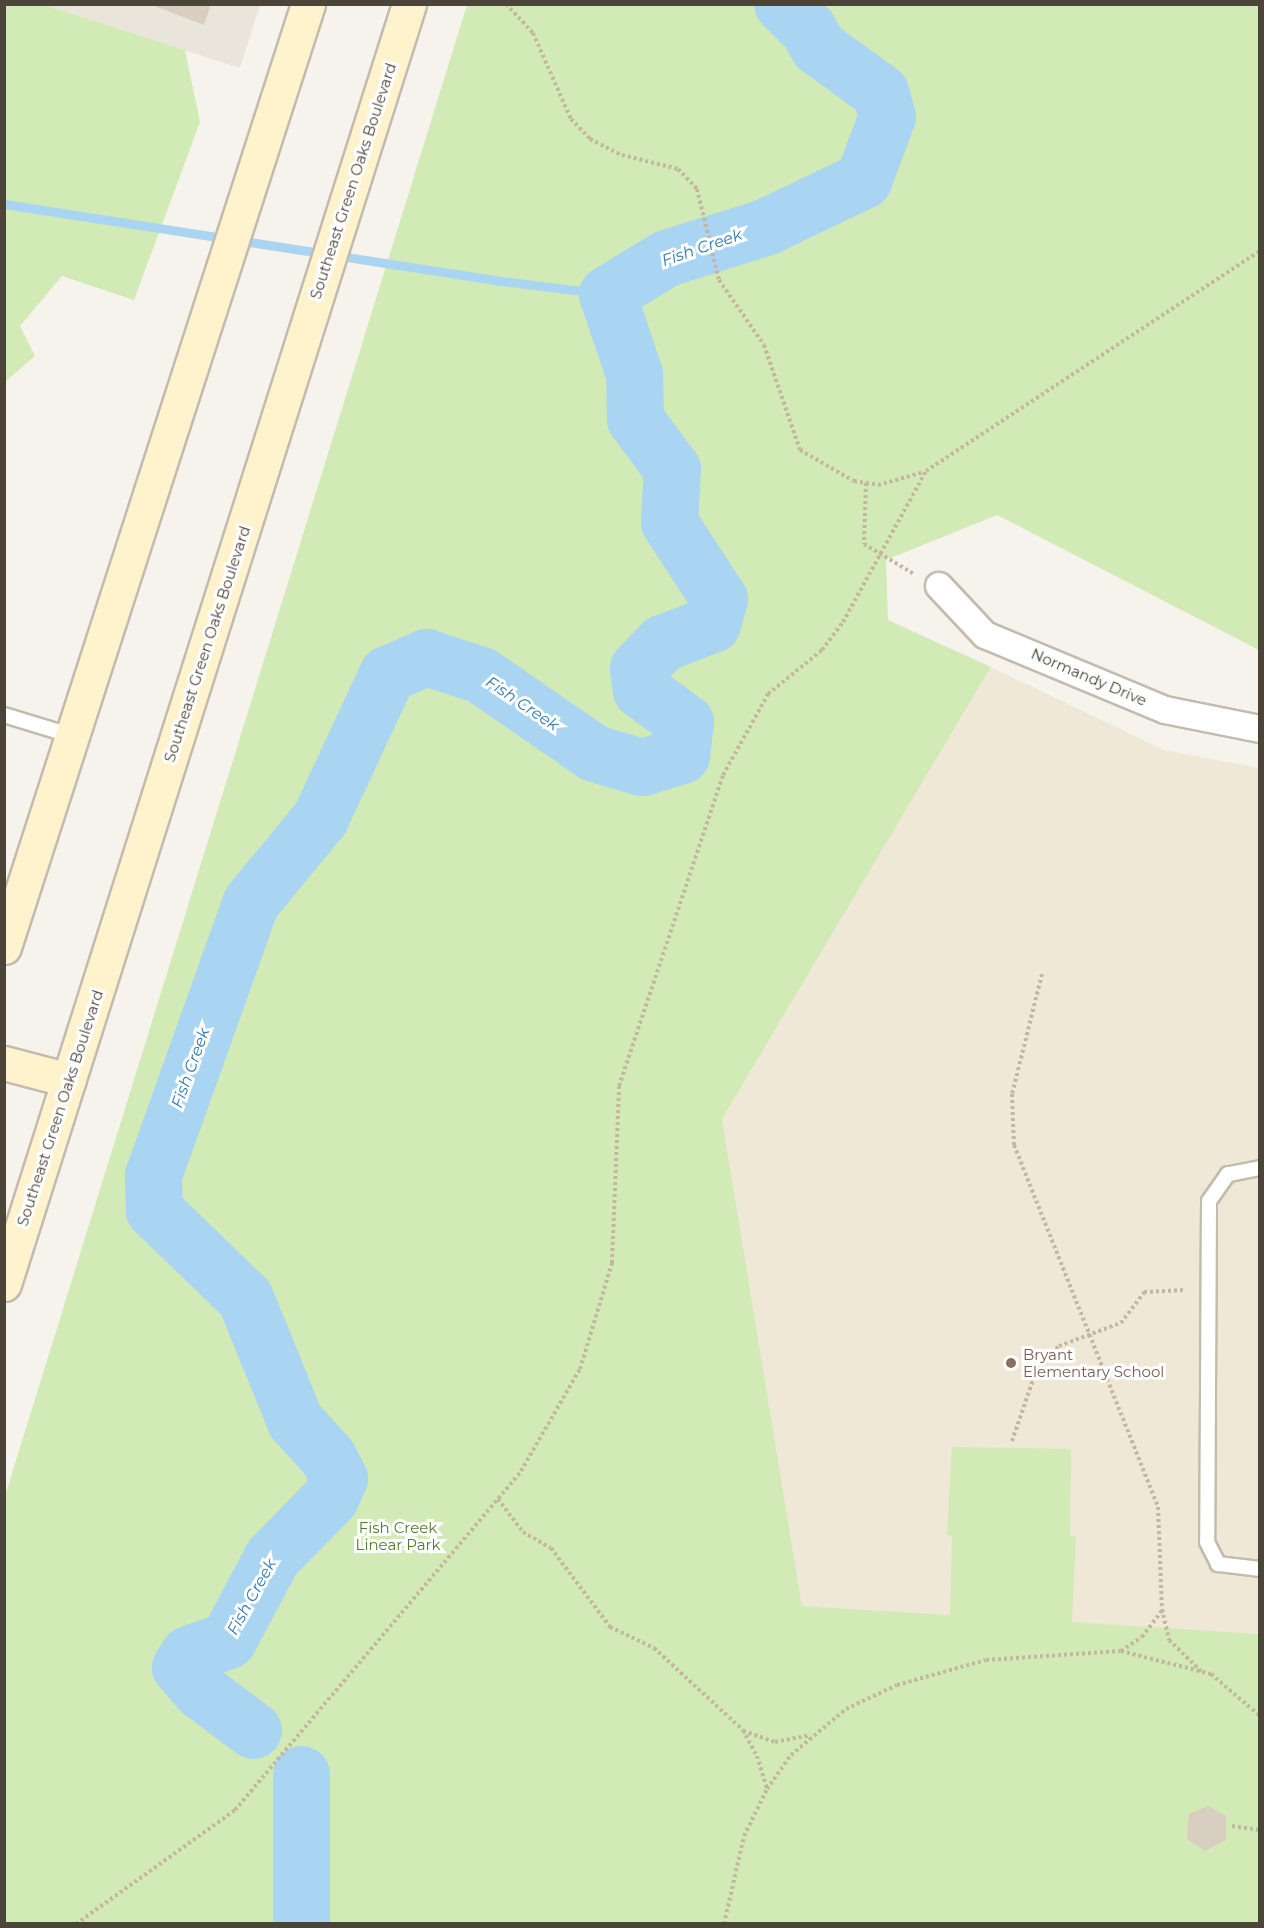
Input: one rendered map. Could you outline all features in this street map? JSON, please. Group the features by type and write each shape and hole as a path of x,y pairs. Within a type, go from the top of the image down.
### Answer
{"main road":[{"path":"4,947 252,187 308,4"},
{"name":"Southeast Green Oaks Boulevard","path":"4,1284 409,4"},
{"path":"4,1063 69,1080"}],"street":[{"name":"Normandy Drive","path":"939,586 985,635 1165,710 1260,729"}],"lane":[{"path":"4,715 73,735"},
{"path":"1260,1168 1228,1174 1209,1201 1207,1542 1218,1564 1260,1569"}],"path":[{"path":"506,4 533,33 571,119 590,139 622,155 678,169 689,177 701,202 715,270 730,300 764,345 801,450 854,481 866,483 902,480 926,471 1260,251"},
{"path":"76,1923 235,1810 521,1471 580,1369 612,1263 619,1086 723,775 768,694 822,650 881,557 904,506 926,471"},
{"path":"866,483 864,544 881,557 939,586"},
{"path":"1042,974 1011,1094 1014,1144 1091,1333 1158,1507 1162,1609 1169,1640 1201,1671"},
{"path":"1012,1441 1038,1365 1059,1346 1120,1323 1144,1292 1156,1288 1209,1291"},
{"path":"498,1499 524,1532 551,1548 610,1627 654,1648 743,1730 757,1756 767,1789"},
{"path":"1121,1651 1142,1636 1162,1609"},
{"path":"723,1923 744,1836 767,1789 814,1732 846,1709 939,1670 986,1660 1121,1651 1211,1674 1260,1716"},
{"path":"743,1730 775,1742 814,1732"},
{"path":"1232,1826 1260,1830"}],"shaded area":[{"path":"44,5 260,5 240,68"},
{"name":"Bryant Elementary School","path":"991,667 1164,750 1259,768 1259,1634 802,1606 722,1119"}],"green space":[{"path":"5,4 44,5 185,50 200,122 134,300 62,276 20,326 35,356 5,382"},
{"name":"Fish Creek Linear Park","path":"467,5 1259,5 1259,650 997,515 886,560 888,620 991,667 722,1119 802,1606 950,1615 952,1536 947,1535 952,1447 1071,1449 1070,1536 1076,1536 1072,1622 1259,1634 1259,1923 5,1924 5,1496"}],"building":[{"path":"149,4 211,4 204,25"},
{"path":"1208,1806 1226,1816 1226,1840 1205,1851 1187,1839 1189,1814"}],"waterway":[{"name":"Fish Creek","path":"253,1730 201,1691 180,1667 188,1654 228,1640 272,1557 330,1498 339,1478 328,1457 295,1421 245,1298 154,1210 153,1175 251,902 320,818 387,674 426,657 481,675 594,753 642,767 681,755 685,722 641,690 638,668 662,643 712,624 719,599 669,522 672,469 635,419 634,374 607,294 666,258 765,227 863,180 887,116 880,92 818,47 808,29 782,4"},
{"path":"4,204 494,280 607,294"},
{"name":"Fish Creek","path":"301,1774 301,1924"}],"place":[{"name":"Bryant Elementary School","path":"1011,1363"}]}
